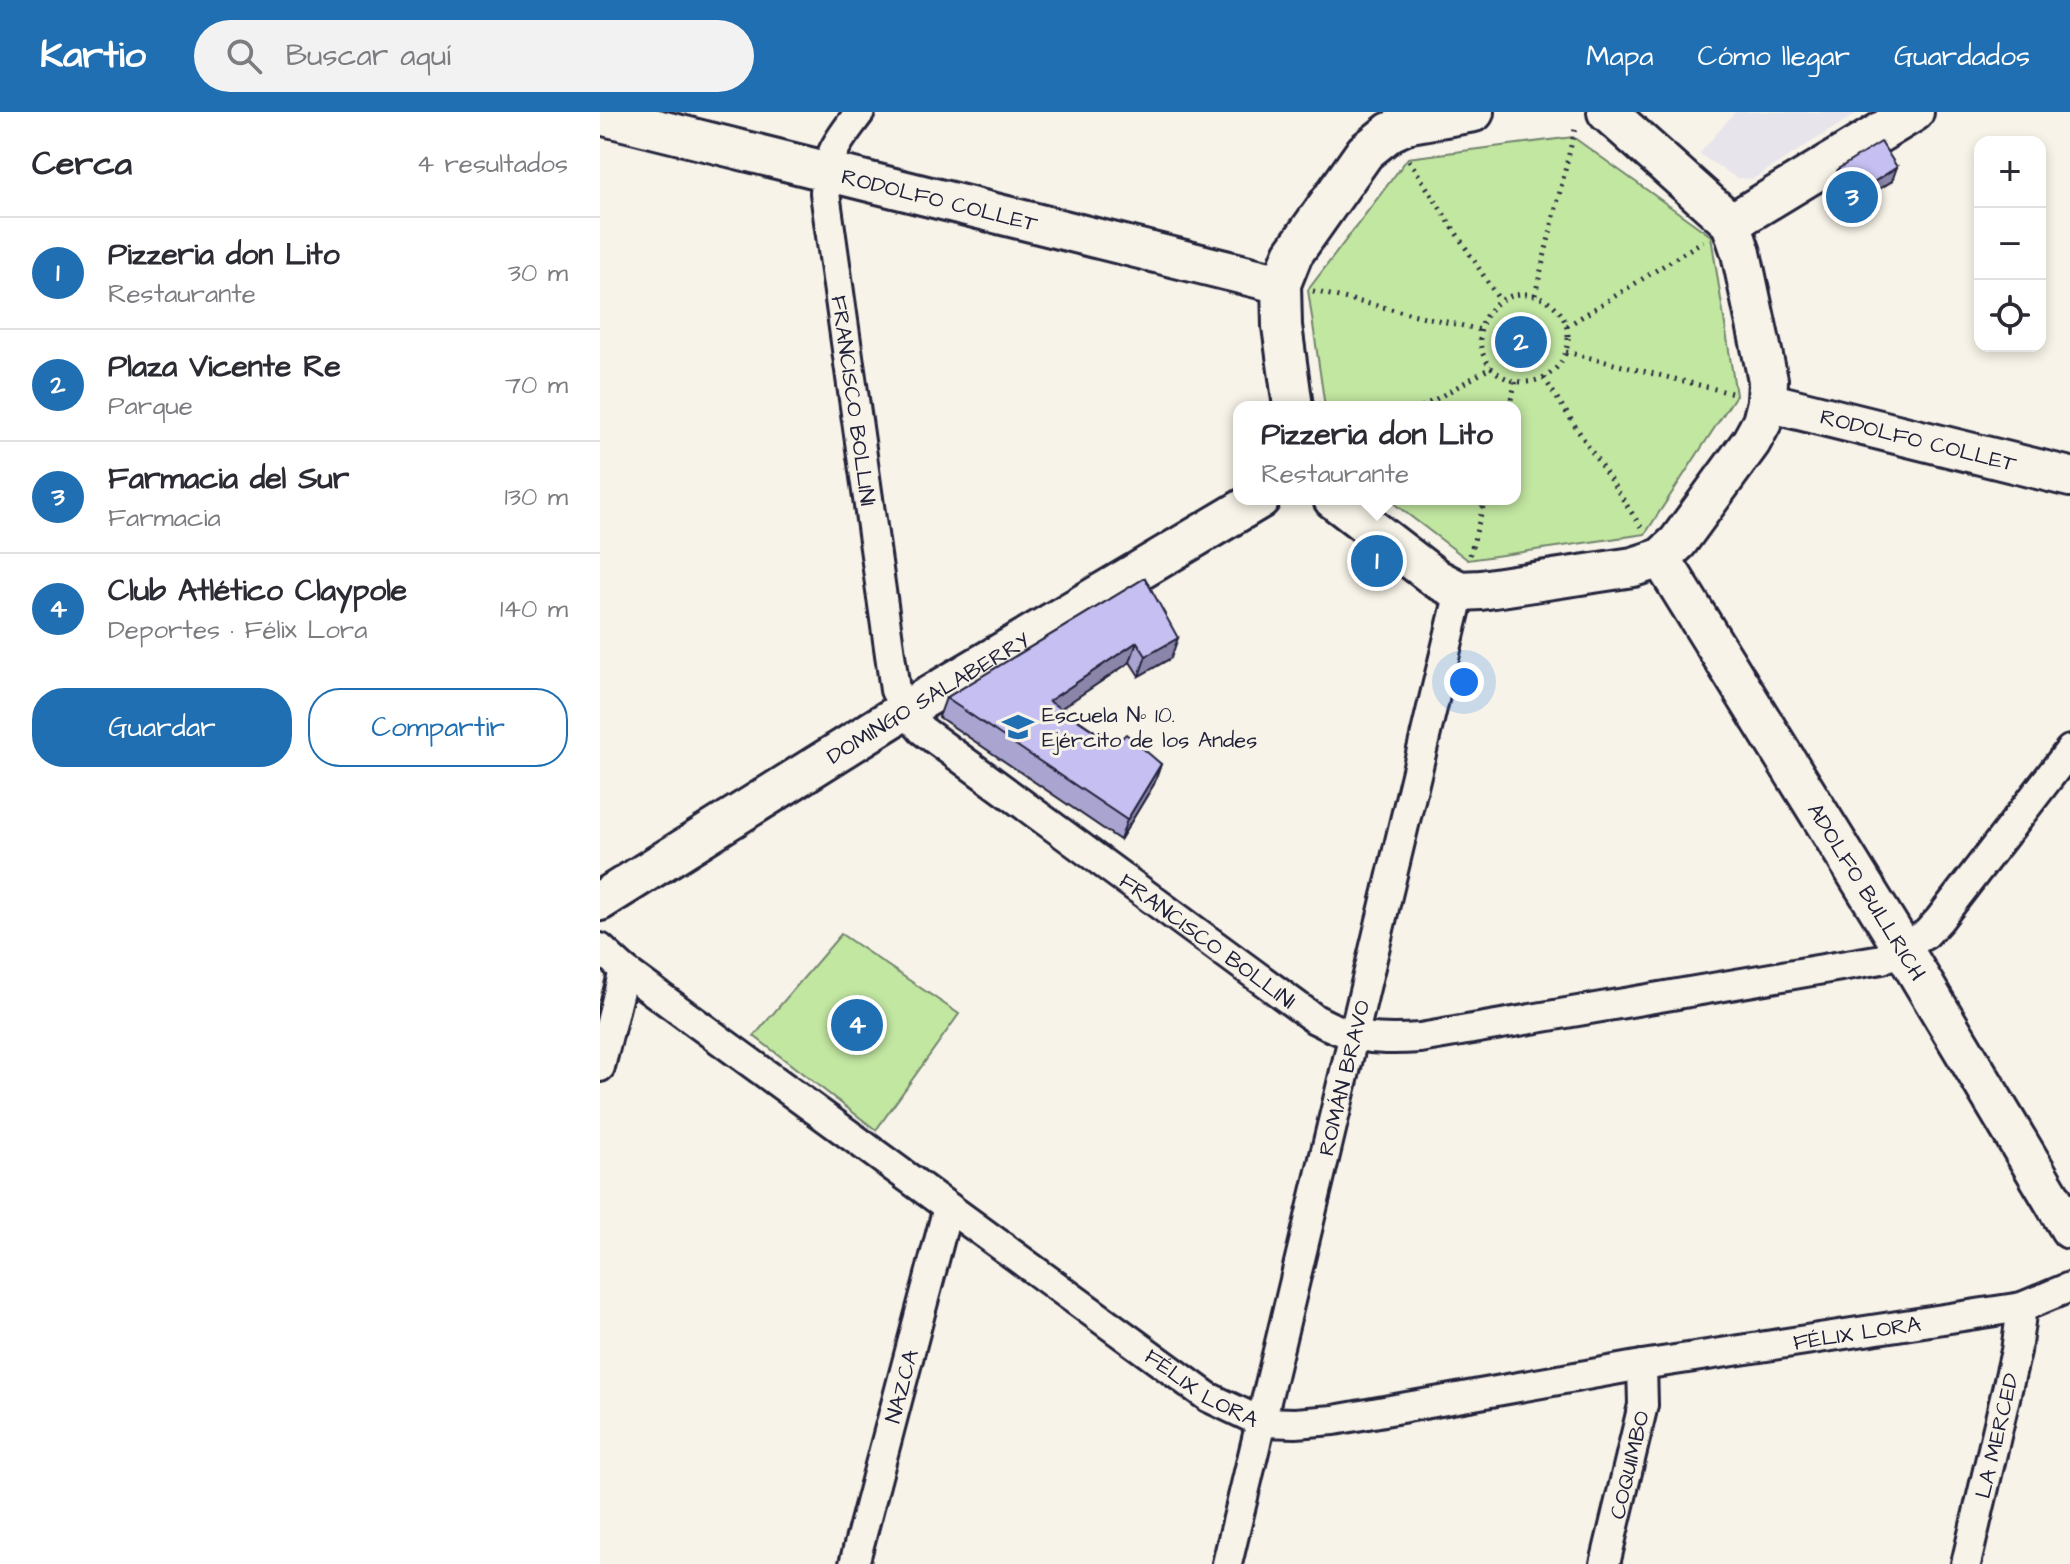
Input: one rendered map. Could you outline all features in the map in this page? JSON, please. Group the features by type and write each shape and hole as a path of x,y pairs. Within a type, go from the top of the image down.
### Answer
{"street":[{"name":"FRANCISCO BOLLINI","path":"860,112 832,149 826,170 825,193 890,671 905,710 922,730 1315,1019 1354,1037 1387,1040 1420,1038 1882,959 1926,934 1939,920 2070,750"},
{"path":"1292,401 1282,326 1281,284 1293,254 1384,122 1410,123 1474,112"},
{"path":"1731,223 1914,112"},
{"name":"RODOLFO COLLET","path":"600,115 1281,284"},
{"path":"1341,505 1437,579 1460,591 1633,567 1661,558 1678,542 1751,442 1762,422 1768,380 1741,253 1731,223 1592,118"},
{"name":"RODOLFO COLLET","path":"1767,402 2070,477"},
{"name":"DOMINGO SALABERRY","path":"600,901 905,710 1250,505"},
{"name":"ADOLFO BULLRICH","path":"1661,558 1903,949 2070,1229"},
{"name":"ROMÁN BRAVO","path":"1227,1564 1460,591"},
{"name":"FÉLIX LORA","path":"600,948 624,970 1208,1397 1261,1422 1334,1420 1642,1365 2022,1307 2070,1287"},
{"path":"600,1067 624,970"},
{"name":"NAZCA","path":"854,1564 948,1207"},
{"name":"LA MERCED","path":"1966,1564 2016,1351 2022,1307"},
{"name":"COQUIMBO","path":"1605,1564 1643,1405 1642,1365"}],"path":[{"path":"1535,295 1592,118"},
{"path":"1384,122 1500,301"},
{"path":"1567,326 1731,223"},
{"path":"1281,284 1481,330"},
{"path":"1511,295 1535,295 1549,301 1560,312 1567,326 1566,352 1554,371 1544,377 1530,382 1516,381 1503,376 1484,356 1481,330 1485,318 1500,301 1511,295"},
{"path":"1566,352 1767,402"},
{"path":"1432,401 1492,367"},
{"path":"1544,377 1661,558"},
{"path":"1511,401 1516,381"},
{"path":"1460,591 1483,505"}],"shaded area":[{"path":"1735,112 1859,112 1753,179 1737,178 1699,154"}],"green space":[{"path":"1573,137 1711,236 1736,395 1645,534 1468,560 1396,505 1521,505 1521,401 1324,401 1308,290 1408,158"},
{"path":"841,934 959,1014 876,1130 754,1036"}],"building":[{"path":"1881,142 1897,167 1847,199 1838,169"},
{"path":"1145,578 1178,638 1146,656 1137,642 1049,701 1115,745 1126,734 1161,764 1127,820 946,698"}],"place":[{"name":"Farmacia del Sur","path":"1852,197"},
{"name":"Plaza Vicente Re","path":"1521,342"},
{"name":"Pizzeria don Lito","path":"1377,561"},
{"name":"Escuela Nº 10. Ejército de los Andes","path":"1018,727"},
{"name":"Club Atlético Claypole","path":"857,1025"}]}
